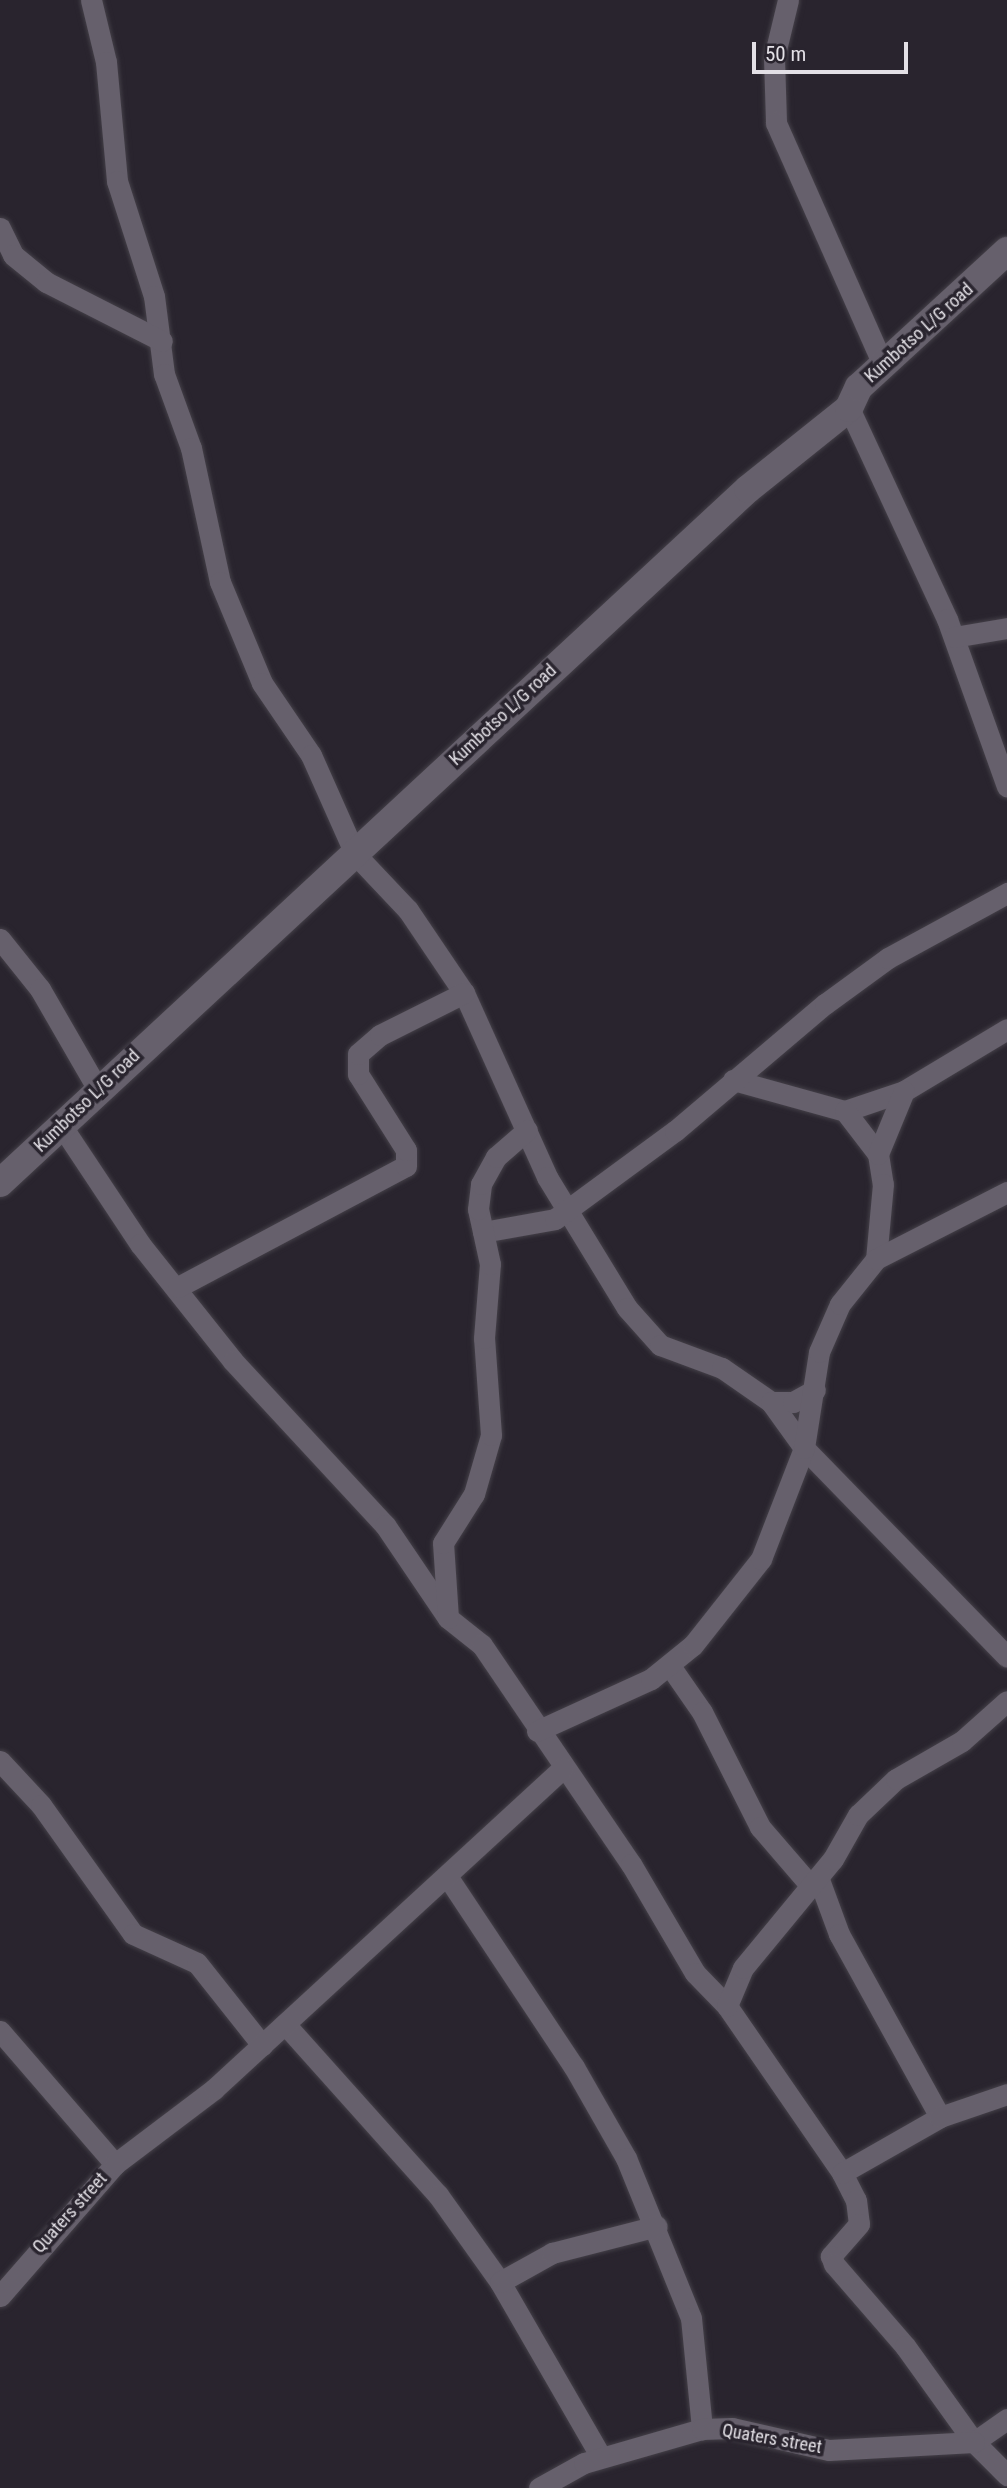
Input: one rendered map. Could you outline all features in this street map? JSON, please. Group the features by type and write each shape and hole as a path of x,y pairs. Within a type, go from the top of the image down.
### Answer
{"main road":[{"name":"Kumbotso L/G road","path":"0,1183 748,489 849,408 859,387 1007,251"}],"street":[{"path":"91,0 106,62 117,181 162,341 164,374 241,637 261,683 311,755 355,854 408,910 464,993 527,1130 567,1209 607,1279 660,1345 722,1368 771,1402 804,1448 1007,1657"},
{"path":"789,0 774,58 776,123 883,365"},
{"path":"0,228 13,255 46,282 162,341"},
{"path":"849,408 954,637 1007,787"},
{"path":"954,637 1007,628"},
{"path":"483,1232 545,1224 675,1131 733,1080 888,958 1007,893"},
{"path":"0,939 40,989 99,1091"},
{"path":"178,1287 406,1166 406,1150 358,1074 358,1054 380,1035 464,993"},
{"path":"733,1080 845,1111 904,1090 1007,1029"},
{"path":"878,1154 904,1090"},
{"path":"845,1111 878,1154 883,1184 876,1259"},
{"path":"61,1125 140,1244 178,1287 233,1361 385,1525 448,1618 470,1630 631,1864 695,1973 727,2006 842,2174 859,2224 831,2256 834,2264 905,2346 974,2442 1007,2475"},
{"path":"448,1618 443,1543 474,1494 491,1435 484,1338 490,1264 483,1232 481,1184 496,1157 527,1130"},
{"path":"537,1731 670,1666 761,1559 804,1448 819,1352 834,1316 876,1259 1007,1192"},
{"path":"771,1402 793,1402 815,1390"},
{"path":"670,1666 702,1712 760,1827 815,1881 839,1934 940,2117"},
{"path":"727,2006 743,1968 815,1881 871,1802 896,1779 971,1735 1007,1701"},
{"path":"0,1761 41,1805 133,1934 207,1972 262,2045"},
{"name":"Quaters street","path":"0,2296 115,2164 262,2045 563,1768"},
{"path":"447,1876 596,2103 657,2226 691,2318 702,2429"},
{"path":"285,2024 438,2195 500,2283 601,2457"},
{"path":"0,2031 115,2164"},
{"path":"842,2174 940,2117 1007,2094"},
{"path":"500,2283 552,2253 657,2226"},
{"path":"974,2442 1007,2419"},
{"name":"Quaters street","path":"539,2488 601,2457 702,2429 732,2428 829,2450 974,2442"}]}
